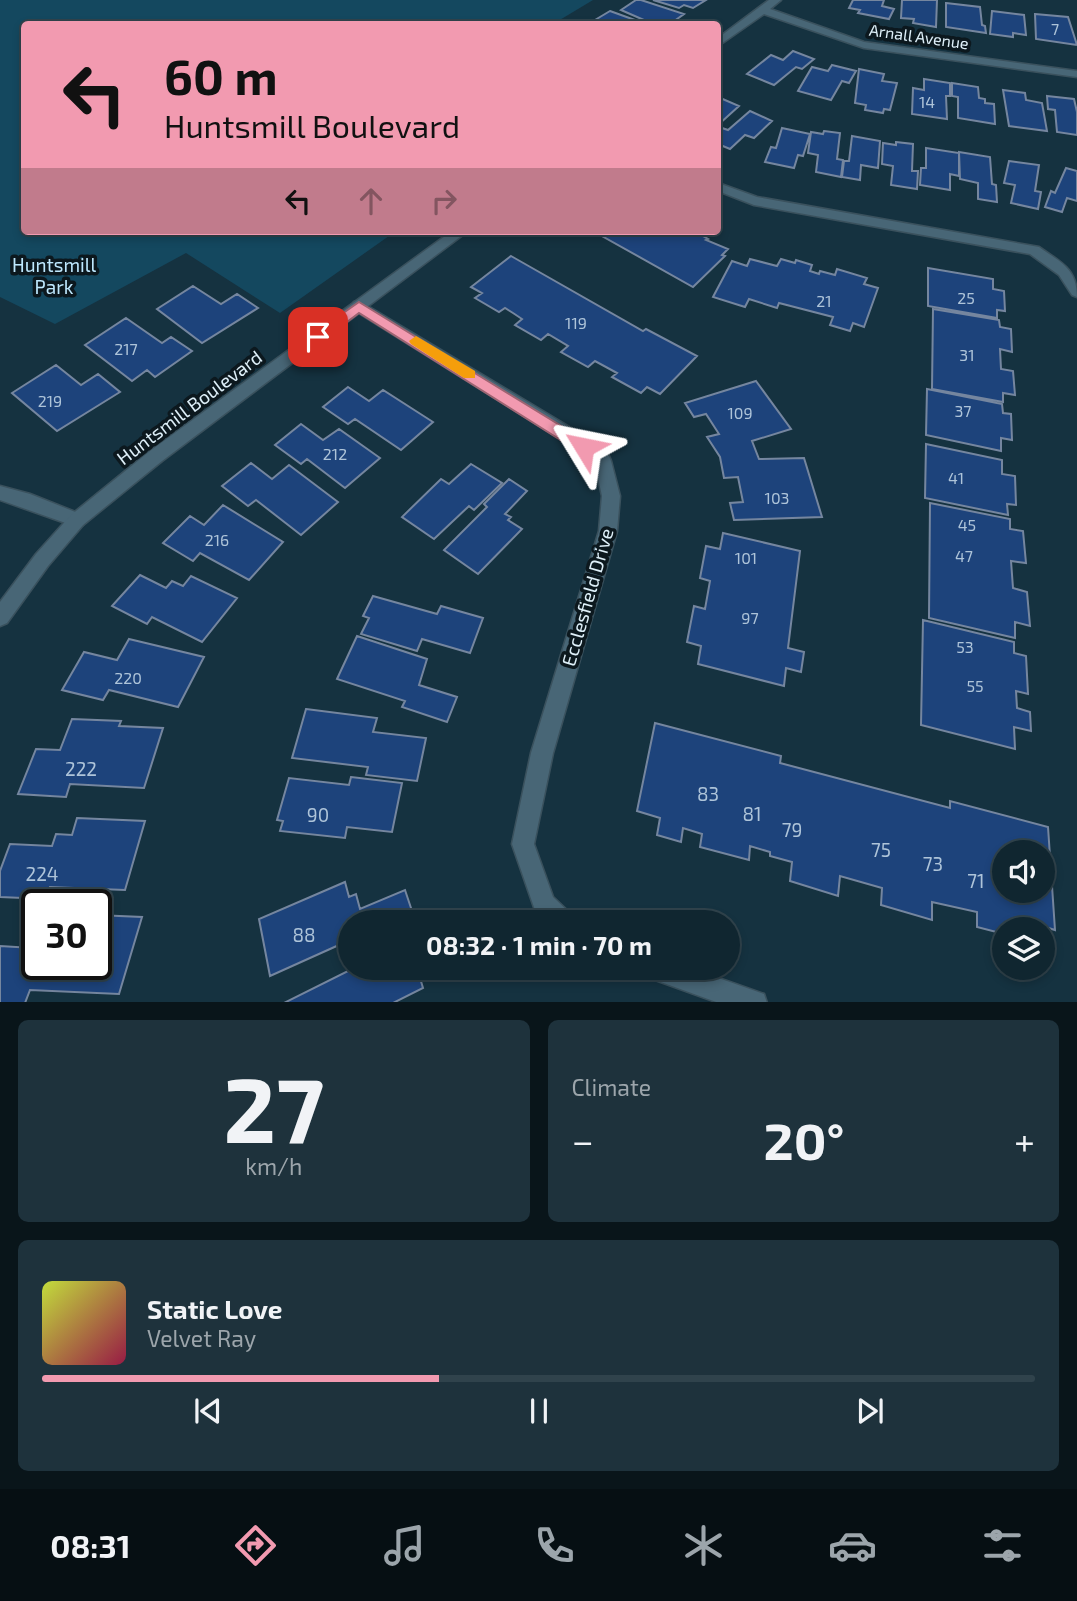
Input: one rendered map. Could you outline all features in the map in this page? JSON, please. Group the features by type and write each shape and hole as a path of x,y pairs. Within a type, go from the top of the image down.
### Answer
{"street":[{"path":"721,41 776,0"},
{"name":"Arnall Avenue","path":"762,10 864,45 1077,74"},
{"path":"721,188 754,201 1034,250 1064,272 1077,292"},
{"name":"Huntsmill Boulevard","path":"0,617 42,560 77,520 156,456 456,235"},
{"name":"Ecclesfield Drive","path":"359,306 565,433 603,461 606,470 611,496 608,531 542,753 523,844 544,905 550,910"},
{"path":"0,493 24,499 77,520"},
{"path":"690,980 752,1002"}],"green space":[{"name":"Huntsmill Park","path":"0,0 593,0 558,21 21,21 21,235 390,235 280,313 186,253 55,324 0,297"}],"building":[{"path":"636,0 641,0 684,14 674,21 646,21 621,10"},
{"path":"653,0 706,0 693,8 684,5 679,8"},
{"path":"853,0 884,0 882,6 894,9 889,19 858,13 860,10 849,8"},
{"path":"902,0 937,0 936,27 913,23 914,19 901,18"},
{"path":"946,3 980,7 986,33 946,27"},
{"path":"610,11 638,21 593,21"},
{"path":"992,11 1024,15 1026,35 1013,33 1013,37 990,34"},
{"path":"1035,14 1068,17 1077,45 1036,39"},
{"path":"793,51 814,59 802,69 796,67 774,85 747,74 771,55 783,60"},
{"path":"832,65 856,71 849,83 842,81 831,100 798,91 812,67 828,71"},
{"path":"859,69 884,74 882,81 897,83 890,110 884,109 883,113 865,110 866,105 855,103"},
{"path":"924,79 950,83 950,96 946,96 947,119 912,114 913,88 924,90"},
{"path":"952,83 978,87 979,98 985,99 985,103 994,104 995,124 958,118 958,97 952,96"},
{"path":"1003,90 1025,93 1026,100 1042,103 1047,131 1009,126"},
{"path":"1047,96 1074,99 1077,135 1057,132 1055,110 1048,109"},
{"path":"721,98 739,106 721,122"},
{"path":"750,111 772,121 754,138 745,135 730,149 721,145 721,129 728,130"},
{"path":"782,128 810,134 803,156 798,155 794,168 765,162 771,147 776,148"},
{"path":"824,131 840,133 837,159 843,160 841,177 816,172 818,155 808,153 811,132 823,134"},
{"path":"852,136 880,141 878,168 861,165 860,180 842,177 844,161 849,161"},
{"path":"896,142 913,144 912,171 918,171 917,189 891,185 893,166 882,164 883,143 896,145"},
{"path":"926,148 959,153 959,176 950,174 950,190 920,185 921,168 926,168"},
{"path":"959,152 990,157 992,184 996,185 997,202 978,199 978,183 960,179"},
{"path":"1009,161 1039,165 1035,191 1041,192 1038,209 1011,203 1015,185 1004,183"},
{"path":"1066,168 1077,171 1077,201 1067,198 1062,212 1045,207 1051,191 1055,193"},
{"path":"600,235 701,235 708,239 706,240 728,249 722,255 725,256 693,287"},
{"path":"511,256 643,331 646,329 697,356 660,394 647,387 641,393 612,377 617,373 595,361 588,367 561,352 568,346 548,334 541,340 515,325 522,319 513,313 505,308 499,312 475,298 482,293 471,287"},
{"path":"750,259 777,266 781,259 795,263 796,260 812,265 810,271 819,274 820,271 835,275 837,269 867,278 864,284 878,288 864,327 853,323 850,331 830,325 833,317 779,303 777,308 749,299 745,307 713,297 732,261 747,266"},
{"path":"928,268 993,279 993,289 1004,291 1005,311 997,310 997,318 928,306"},
{"path":"193,286 221,304 237,294 258,308 202,343 157,309"},
{"path":"933,309 999,320 1000,327 1011,329 1012,352 1000,349 1001,369 1013,371 1015,395 1003,393 1003,402 932,389"},
{"path":"126,318 162,343 171,337 192,351 155,377 147,370 132,381 85,345"},
{"path":"56,365 81,385 98,374 120,392 57,431 12,393"},
{"path":"756,381 791,429 752,441 759,459 804,458 822,517 734,520 730,503 743,502 738,477 724,478 720,457 707,437 719,434 706,414 694,417 685,403"},
{"path":"348,387 369,401 383,390 433,422 401,450 355,419 348,424 323,407"},
{"path":"927,389 1002,404 1003,413 1011,414 1012,440 1001,438 1001,451 926,435"},
{"path":"301,424 323,440 339,429 380,458 345,488 307,459 301,464 275,445"},
{"path":"926,444 1002,460 1002,474 1015,476 1016,505 1007,504 1008,515 925,498"},
{"path":"251,463 272,479 289,465 338,502 301,535 256,500 248,506 222,486"},
{"path":"471,464 502,483 474,510 469,506 434,539 402,517 441,479 449,484"},
{"path":"509,479 527,491 505,514 511,517 508,520 522,529 478,574 444,550 487,507 484,504"},
{"path":"930,503 1010,519 1010,529 1023,531 1026,563 1011,561 1013,588 1027,592 1030,626 1015,622 1015,638 929,618"},
{"path":"223,505 283,542 249,580 200,553 193,561 163,543 190,516 204,525"},
{"path":"723,533 800,551 788,648 804,652 801,672 786,668 784,686 698,664 701,646 687,642 694,606 705,609 710,581 700,578 706,546 720,549"},
{"path":"140,575 166,588 172,581 183,586 191,576 237,598 202,642 152,617 147,624 112,606"},
{"path":"373,596 437,614 441,606 483,618 470,653 422,639 417,651 361,634 369,618 363,616"},
{"path":"923,620 1014,642 1014,653 1026,656 1028,694 1016,691 1017,708 1030,712 1031,731 1014,727 1015,749 921,725"},
{"path":"357,636 427,659 419,685 457,697 447,722 402,707 405,701 337,679"},
{"path":"129,639 204,657 178,707 109,690 103,700 62,690 84,652 117,660"},
{"path":"306,709 377,718 373,732 426,738 417,781 366,775 368,767 292,758"},
{"path":"72,719 121,721 119,726 163,728 144,788 70,784 66,797 18,794 36,749 60,750"},
{"path":"655,723 781,756 780,763 950,808 950,801 1048,827 1049,840 992,840 992,903 1053,903 1054,917 992,917 992,931 977,927 977,912 932,902 932,920 881,905 882,888 840,876 838,896 790,881 792,862 770,856 770,852 750,846 749,860 700,847 702,834 683,828 681,842 657,835 660,818 637,811"},
{"path":"351,777 402,783 392,832 347,827 345,838 280,831 283,821 277,820 289,778 349,785"},
{"path":"77,818 145,821 125,890 50,887 21,889 21,898 0,897 0,871 10,844 52,846 56,834 72,835"},
{"path":"345,882 349,897 356,894 360,909 405,890 412,910 338,910 338,945 270,976 259,919"},
{"path":"112,916 142,917 119,994 30,990 25,1002 0,1002 0,946 21,947 21,980 112,980"},
{"path":"338,976 338,980 421,980 423,988 395,1002 286,1002"}],"slow traffic":[{"path":"416,341 470,374"}],"route":[{"path":"318,337 359,306 584,447"}]}
